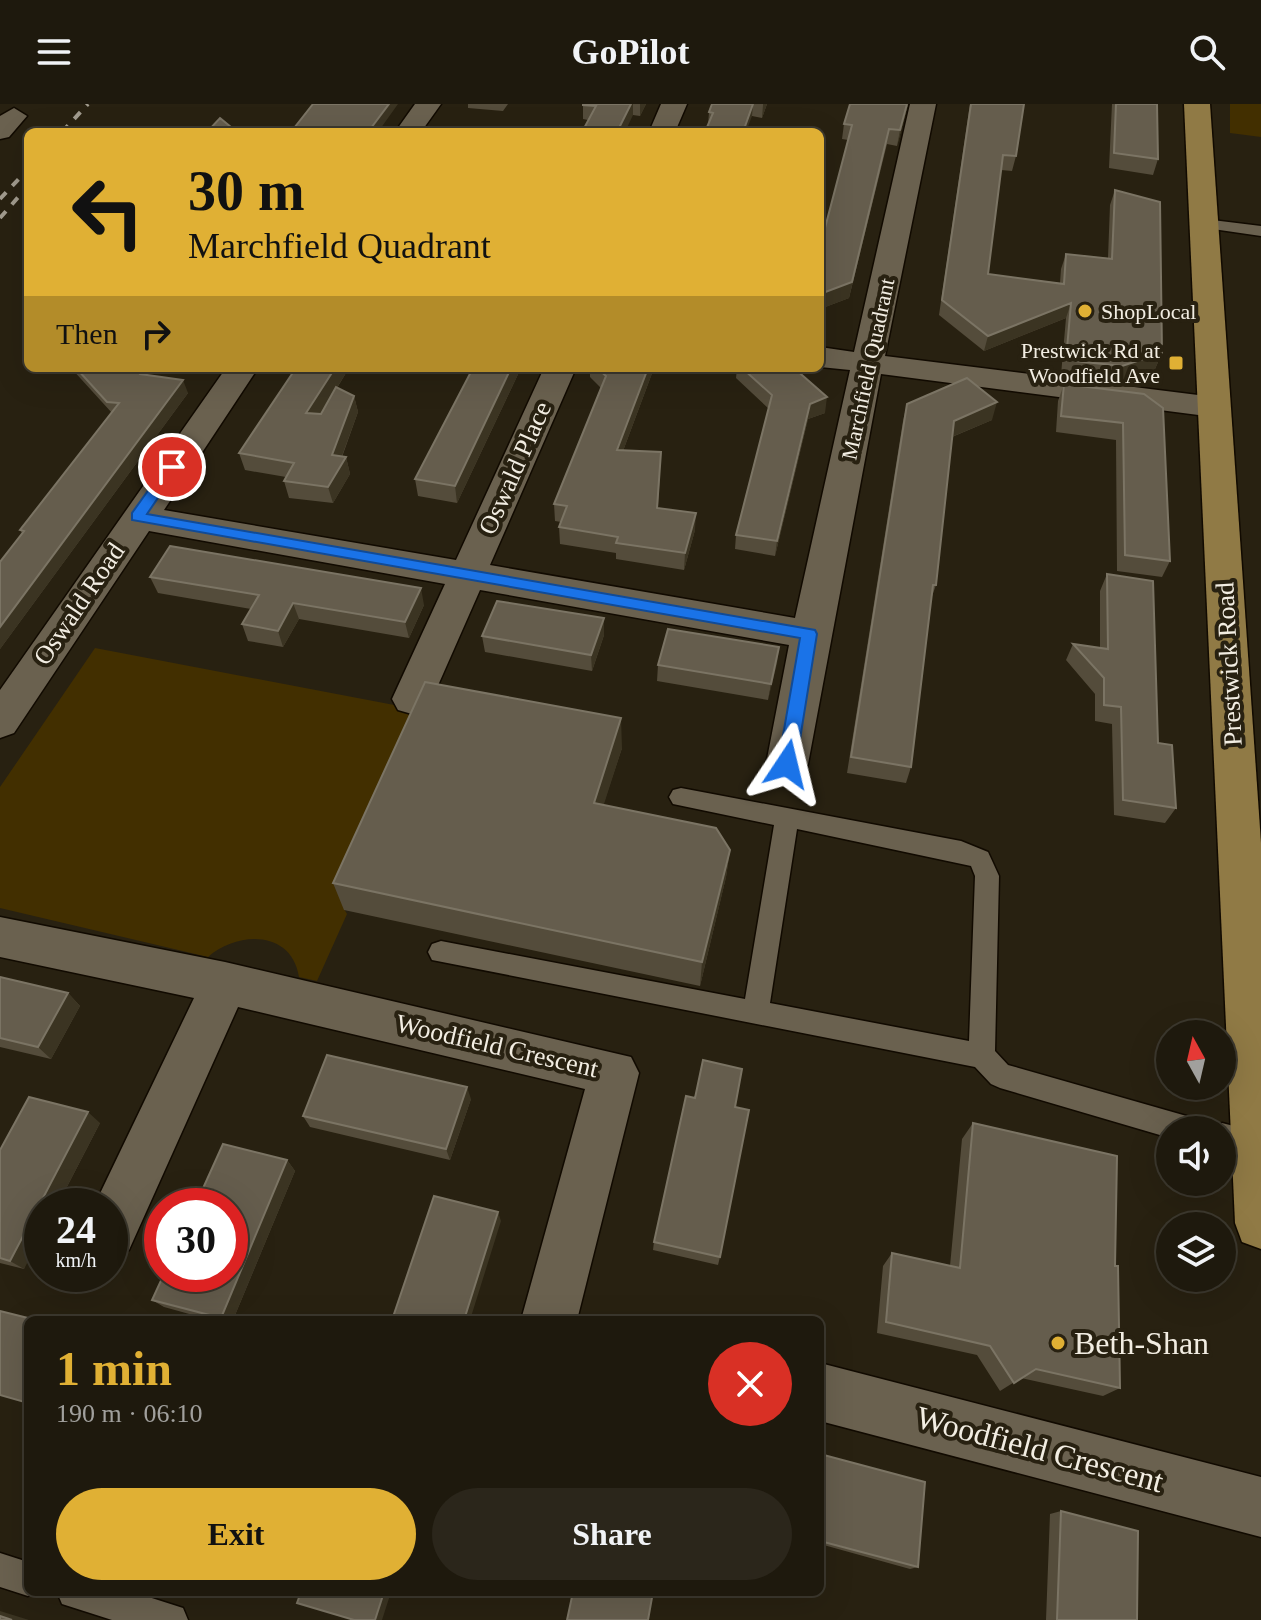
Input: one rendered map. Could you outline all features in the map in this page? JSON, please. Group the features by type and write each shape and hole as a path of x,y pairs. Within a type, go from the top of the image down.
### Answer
{"main road":[{"name":"Prestwick Road","path":"1197,104 1255,1012 1239,1140 1261,1223"}],"street":[{"path":"411,128 428,104"},
{"path":"664,128 674,104"},
{"name":"Marchfield Quadrant","path":"787,764 809,634 870,365 923,104"},
{"path":"824,358 1214,407"},
{"name":"Oswald Road","path":"0,722 137,517 239,372"},
{"name":"Oswald Place","path":"412,699 558,372"},
{"path":"137,517 467,577 809,634"},
{"name":"Woodfield Crescent","path":"0,937 225,983 614,1073 550,1316"},
{"path":"128,1192 225,983"},
{"name":"Woodfield Crescent","path":"824,1393 1261,1507"}],"lane":[{"path":"1204,224 1261,231"},
{"path":"681,797 961,851 980,859 987,876 982,1056"},
{"path":"755,1014 787,818"},
{"path":"441,952 982,1056 1000,1075 1156,1121"},
{"path":"0,1570 24,1578"},
{"path":"88,1596 171,1620"}],"shaded area":[{"path":"1230,104 1261,104 1261,137 1230,133"},
{"path":"95,648 431,712 344,909 347,914 317,981 299,977 286,951 275,943 262,940 234,942 208,957 0,908 0,787"}],"building":[{"path":"313,104 389,104 371,128 294,128"},
{"path":"631,104 619,128 584,128 596,106 583,105"},
{"path":"712,104 753,104 744,128 707,128 713,113 709,112"},
{"path":"850,104 907,104 900,130 889,129 852,282 824,292 824,232 852,125 844,124"},
{"path":"971,104 1024,104 1016,156 1003,155 988,274 1064,284 1066,254 1112,259 1115,190 1160,202 1162,353 1122,366 1066,360 1071,303 988,336 942,300"},
{"path":"1116,104 1157,104 1158,159 1114,153"},
{"path":"220,118 232,128 211,128"},
{"path":"80,372 138,372 183,380 0,627 0,562 24,531 20,530 119,403 107,402"},
{"path":"293,372 332,372 306,413 321,414 336,387 354,396 332,455 346,457 328,487 284,481 294,463 239,453"},
{"path":"471,372 509,372 455,486 415,479"},
{"path":"602,372 646,372 617,450 661,452 657,508 696,513 685,553 616,543 618,537 559,527 567,506 554,504 606,376"},
{"path":"746,372 799,372 827,397 810,404 777,541 736,535 772,395"},
{"path":"967,378 997,402 954,421 911,767 851,757 907,404"},
{"path":"1064,384 1144,394 1163,408 1170,561 1125,555 1123,423 1061,416"},
{"path":"170,546 421,588 405,622 293,603 278,631 242,624 259,595 150,577"},
{"path":"1107,574 1153,581 1158,743 1172,745 1176,808 1123,800 1121,707 1104,705 1104,678 1073,644 1108,649"},
{"path":"497,601 604,618 591,655 482,636"},
{"path":"668,629 779,647 771,684 658,665"},
{"path":"425,682 621,718 594,803 716,828 730,850 702,962 333,883"},
{"path":"0,977 68,993 38,1047 0,1038"},
{"path":"327,1055 467,1087 446,1149 303,1116"},
{"path":"703,1060 742,1069 735,1107 749,1110 720,1257 654,1242 686,1096 695,1098"},
{"path":"29,1097 88,1112 48,1188 24,1188 24,1234 10,1261 0,1258 0,1150"},
{"path":"973,1123 1117,1156 1115,1266 1118,1266 1120,1388 1036,1369 1014,1383 990,1346 886,1322 892,1253 960,1268"},
{"path":"223,1144 287,1160 248,1253 248,1188 203,1188"},
{"path":"434,1196 498,1212 465,1316 393,1316"},
{"path":"156,1292 232,1292 222,1316 152,1300"},
{"path":"0,1311 24,1317 24,1402 0,1395"},
{"path":"824,1455 925,1482 918,1567 824,1542"},
{"path":"1061,1511 1138,1531 1137,1620 1057,1620"},
{"path":"300,1596 383,1596 375,1620 354,1620 297,1603"},
{"path":"572,1596 652,1596 648,1620 567,1620"}],"railway":[{"path":"66,128 88,104"},
{"path":"0,199 24,173"},
{"path":"0,218 24,191"}],"place":[{"name":"ShopLocal","path":"1085,311"},
{"name":"Prestwick Rd at Woodfield Ave","path":"1176,363"},
{"name":"Beth-Shan","path":"1058,1343"}],"route":[{"path":"172,467 137,517 467,577 809,634 787,764"}]}
